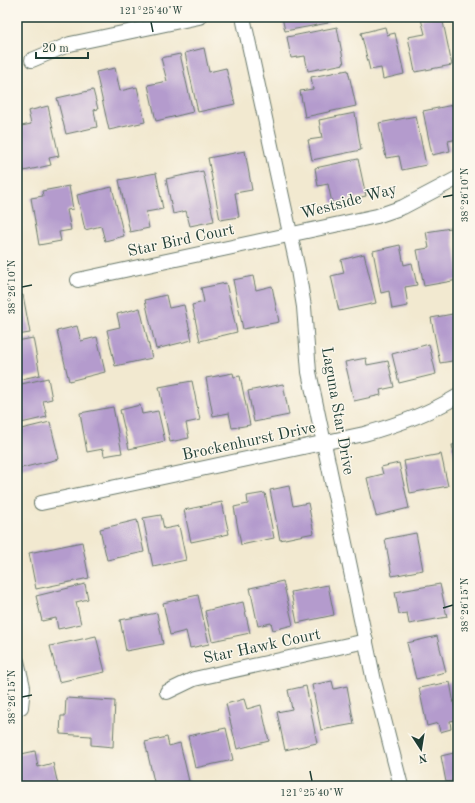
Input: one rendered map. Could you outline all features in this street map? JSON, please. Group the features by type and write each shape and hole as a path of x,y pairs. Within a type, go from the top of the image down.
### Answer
{"street":[{"path":"32,60 70,44 199,17"},
{"name":"Laguna Star Drive","path":"243,17 291,235 304,307 309,372 366,641 401,786"},
{"name":"Westside Way","path":"291,235 377,216 409,204 458,178"},
{"name":"Star Bird Court","path":"78,280 291,235"},
{"name":"Brockenhurst Drive","path":"41,503 364,434 403,423 436,409 458,396"},
{"name":"Star Hawk Court","path":"167,692 194,679 366,641"},
{"path":"17,661 23,687 21,707 17,709"}],"building":[{"path":"282,17 327,17 328,23 285,31"},
{"path":"442,17 452,65 415,72 408,37 425,34 421,19"},
{"path":"337,27 344,64 308,71 305,56 291,58 287,37"},
{"path":"385,27 387,35 395,33 404,74 383,79 381,68 370,70 361,33"},
{"path":"204,48 209,72 226,68 235,104 198,112 185,53"},
{"path":"180,54 193,112 156,121 148,85 167,81 161,58"},
{"path":"115,68 120,91 137,87 145,122 109,130 96,72"},
{"path":"348,70 356,106 305,117 300,91 313,89 311,77"},
{"path":"93,90 98,109 94,110 97,127 66,134 57,98"},
{"path":"458,104 458,139 448,141 450,151 432,155 423,111"},
{"path":"48,106 59,156 49,158 51,165 24,171 17,140 17,127 31,124 28,111"},
{"path":"355,113 361,150 312,160 308,140 322,138 319,120"},
{"path":"416,116 426,165 402,170 399,156 386,158 379,123"},
{"path":"245,151 252,190 235,193 239,217 220,220 208,158"},
{"path":"358,159 366,196 332,203 328,184 318,186 315,168"},
{"path":"203,171 214,221 190,226 186,211 173,214 166,179"},
{"path":"156,173 163,209 146,212 149,228 130,232 119,180"},
{"path":"69,186 73,209 67,210 71,230 59,232 61,241 39,245 31,198 43,196 42,191"},
{"path":"112,187 124,236 105,241 101,226 85,230 77,195"},
{"path":"451,228 458,267 458,280 424,286 417,250 429,248 426,232"},
{"path":"400,245 404,265 412,263 417,285 405,287 408,306 392,309 389,291 381,293 373,251"},
{"path":"364,254 376,303 339,311 331,276 344,273 341,260"},
{"path":"253,276 256,290 272,286 279,322 243,329 233,280"},
{"path":"226,283 237,332 200,341 192,305 204,302 201,288"},
{"path":"23,295 30,333 17,335 17,296"},
{"path":"166,295 169,308 184,305 192,340 156,349 145,300"},
{"path":"140,308 152,358 115,366 107,330 120,327 117,314"},
{"path":"458,313 458,360 440,363 431,318"},
{"path":"77,326 81,341 97,337 105,372 69,381 57,331"},
{"path":"33,338 40,375 17,380 17,341"},
{"path":"429,344 436,374 399,383 392,354"},
{"path":"366,358 367,365 388,361 394,387 380,390 381,395 354,401 345,362"},
{"path":"233,373 234,377 240,376 250,425 232,428 229,413 213,416 206,378"},
{"path":"48,378 52,399 43,401 47,417 17,424 17,385"},
{"path":"192,381 200,420 186,423 189,438 170,442 159,387"},
{"path":"283,384 289,415 254,422 248,391"},
{"path":"140,405 142,414 158,411 165,441 129,449 120,410"},
{"path":"113,407 122,453 104,456 103,449 87,452 80,413"},
{"path":"50,422 59,459 17,469 17,430"},
{"path":"458,444 458,469 457,469 452,445"},
{"path":"441,454 448,486 410,493 404,461"},
{"path":"399,463 409,508 376,516 367,478 383,474 381,467"},
{"path":"289,486 293,506 308,503 314,533 280,540 270,490"},
{"path":"265,493 274,538 241,545 234,507 248,504 247,496"},
{"path":"222,502 229,534 191,542 184,510"},
{"path":"161,515 164,529 179,526 186,560 153,567 143,518"},
{"path":"137,520 144,552 107,560 100,529"},
{"path":"416,533 423,570 392,576 385,539"},
{"path":"82,542 89,578 36,589 29,553"},
{"path":"283,581 293,625 273,630 271,623 258,626 250,588"},
{"path":"85,584 88,599 76,602 81,624 58,629 56,618 42,621 36,596"},
{"path":"440,584 447,617 409,624 407,613 399,614 395,592"},
{"path":"328,585 334,615 297,623 291,592"},
{"path":"198,595 209,644 190,648 186,631 170,635 163,603"},
{"path":"243,602 250,633 212,641 205,611"},
{"path":"157,613 163,644 126,651 120,620"},
{"path":"96,636 105,672 59,682 50,646"},
{"path":"437,636 446,672 416,679 407,643"},
{"path":"332,681 334,689 347,686 354,724 321,730 312,685"},
{"path":"450,682 457,720 450,721 451,729 440,732 438,723 427,726 419,688"},
{"path":"306,686 317,743 285,750 277,712 292,709 288,690"},
{"path":"66,698 115,701 113,747 91,745 91,736 60,734 61,716 65,716"},
{"path":"244,699 247,709 261,705 269,741 237,749 226,704"},
{"path":"226,728 233,760 195,768 188,736"},
{"path":"167,737 169,746 180,743 189,781 166,786 155,786 145,742"},
{"path":"35,751 38,767 53,763 58,785 20,786 17,772 17,755"},
{"path":"458,752 458,780 446,782 441,756"}]}
